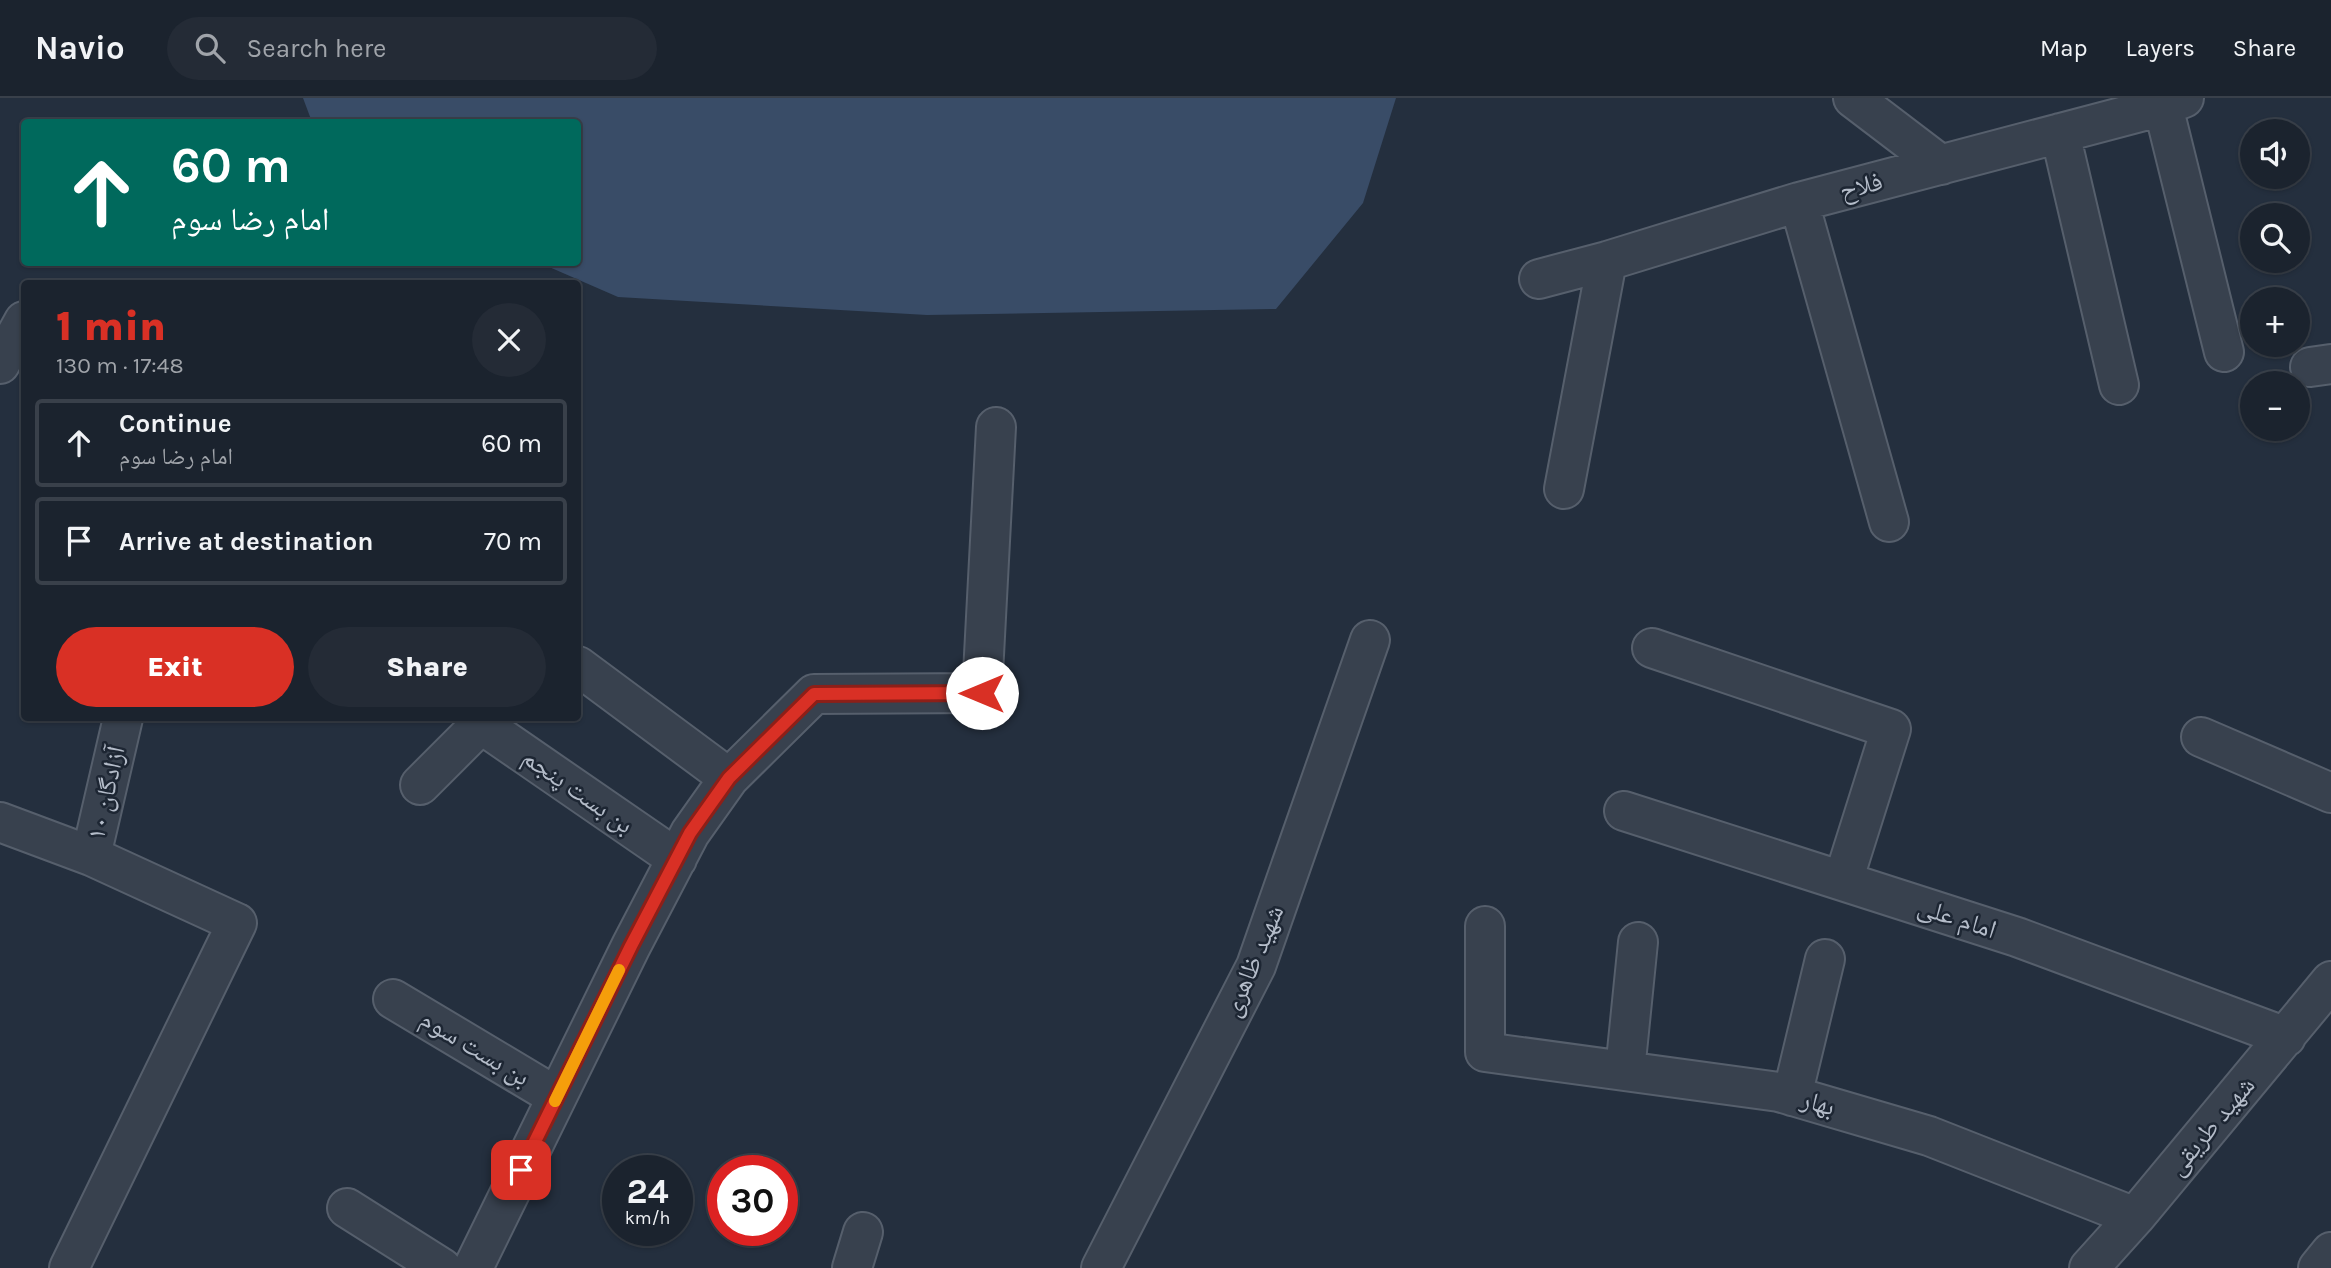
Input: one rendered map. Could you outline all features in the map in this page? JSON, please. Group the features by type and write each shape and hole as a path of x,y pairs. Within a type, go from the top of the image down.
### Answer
{"street":[{"path":"1853,98 1941,165"},
{"path":"2173,102 2224,352"},
{"name":"فلاح","path":"1539,279 1608,261 1799,202 2173,102"},
{"path":"2060,133 2119,385"},
{"path":"1799,202 1889,522"},
{"path":"1564,489 1608,261"},
{"path":"473,1268 683,846 729,778 814,694 982,693 996,427"},
{"name":"شهید ظاهری","path":"1101,1268 1256,966 1370,640"},
{"path":"1651,648 1891,729 1843,881"},
{"path":"581,668 729,778"},
{"name":"آزادگان ۱۰","path":"0,822 91,856 122,721"},
{"name":"بن بست پنجم","path":"420,785 481,724 683,846"},
{"path":"2201,737 2331,793"},
{"name":"امام علی","path":"1624,811 2017,937 2287,1037"},
{"path":"69,1268 237,923 91,856"},
{"name":"بهار","path":"1485,926 1485,1052 1792,1096 1929,1136 2135,1217"},
{"path":"1625,1071 1639,942"},
{"path":"1792,1096 1825,959"},
{"name":"شهید طریقی","path":"2089,1268 2287,1037 2331,981"},
{"name":"بن بست سوم","path":"393,999 557,1097"},
{"path":"347,1208 442,1268"},
{"path":"852,1268 863,1232"},
{"path":"2318,1268 2331,1252"}],"water":[{"path":"303,98 1396,98 1363,203 1276,309 927,315 618,297 547,266 581,266 581,119 311,119"}],"slow traffic":[{"path":"555,1101 619,970"}],"route":[{"path":"521,1170 690,833 729,778 814,694 982,693"}]}
